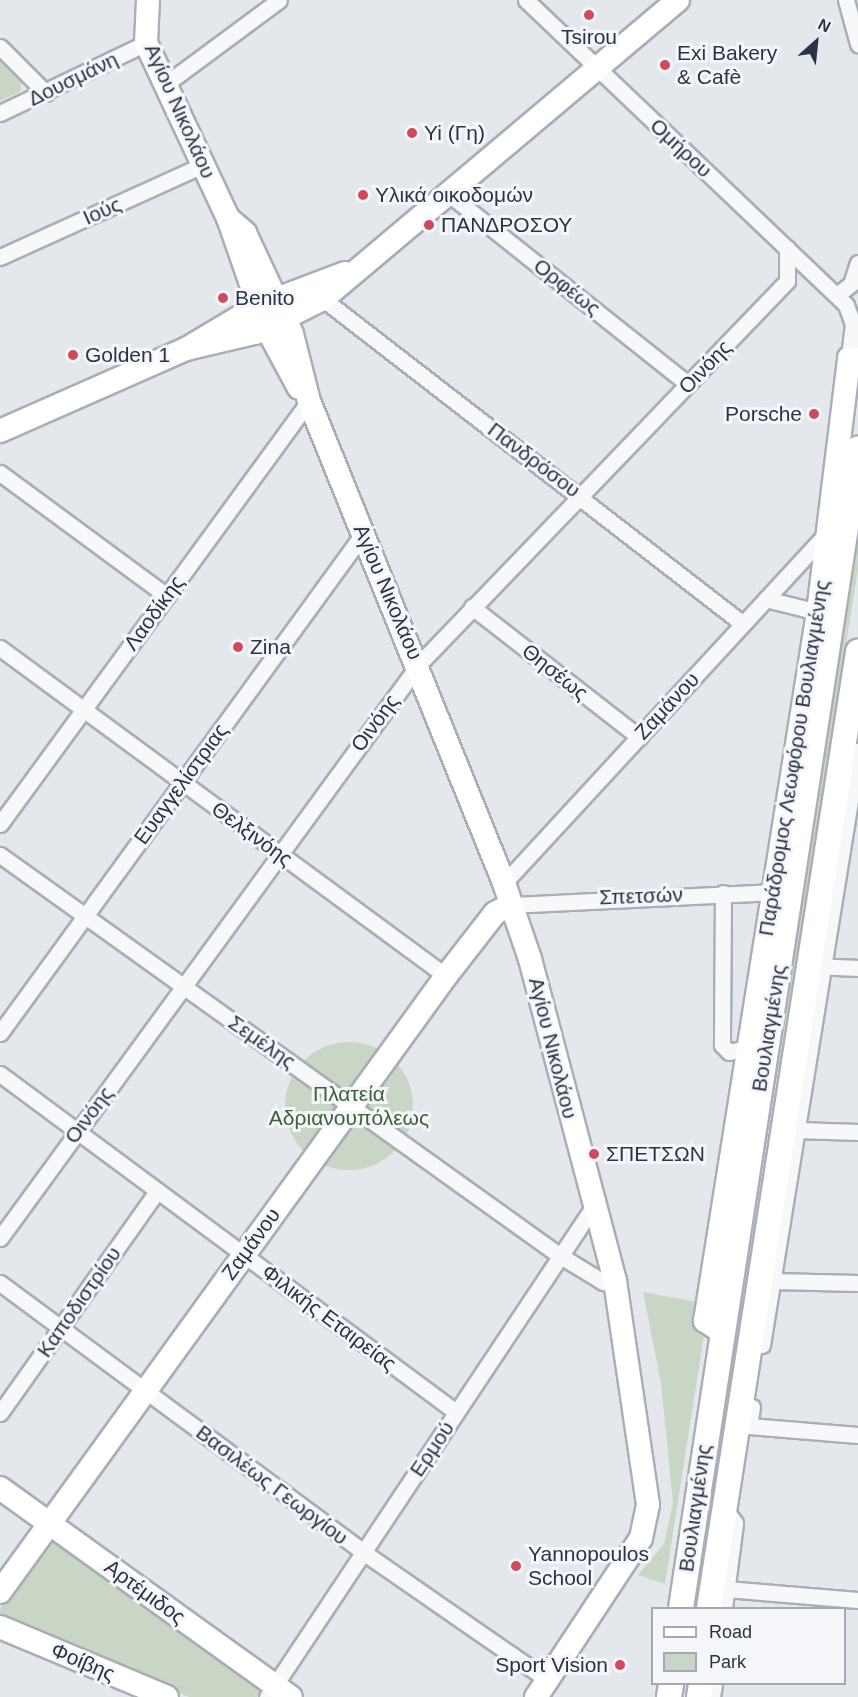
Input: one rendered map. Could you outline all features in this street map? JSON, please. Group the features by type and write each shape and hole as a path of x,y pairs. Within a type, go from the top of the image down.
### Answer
{"main road":[{"name":"Βουλιαγμένης","path":"681,1607 723,1333 773,946 858,448"},
{"name":"Βουλιαγμένης","path":"709,1607 724,1508 770,1255 815,966 858,652"}],"street":[{"name":"Αγίου Νικολάου","path":"148,0 146,43 205,164 228,218 245,233 271,312 419,664 504,883 597,1201 615,1281 648,1505 641,1538 542,1689"},
{"path":"167,83 279,0"},
{"name":"Ομήρου","path":"526,0 837,295 851,315 854,359"},
{"path":"271,312 323,299 349,271 678,0"},
{"path":"846,0 858,44"},
{"name":"Δουσμάνη","path":"0,113 46,93 146,43"},
{"path":"0,47 46,93"},
{"name":"Ιούς","path":"0,257 205,164"},
{"name":"Ορφέως","path":"445,191 688,384"},
{"name":"Οινόης","path":"0,1238 184,988 278,853 419,664 786,281 787,248"},
{"path":"837,295 851,285 858,263"},
{"path":"0,431 271,312 349,271"},
{"name":"Πανδρόσου","path":"323,299 581,496 743,624"},
{"name":"Παράδρομος Λεωφόρου Βουλιαγμένης","path":"723,1333 705,1321 746,1048 773,946 773,892 818,612 854,359"},
{"name":"Λαοδίκης","path":"0,824 309,401"},
{"path":"0,473 167,596"},
{"name":"Ζαμάνου","path":"504,883 830,530"},
{"name":"Ευαγγελίστριας","path":"0,1034 363,534"},
{"path":"766,599 818,612"},
{"name":"Θησέως","path":"472,607 639,737"},
{"name":"Θελξινόης","path":"0,648 446,976"},
{"path":"858,751 854,801 815,966 858,968"},
{"name":"Σεμέλης","path":"0,855 184,988 353,1104 560,1255 603,1282 615,1281"},
{"path":"723,892 722,1045 729,1052 746,1048"},
{"name":"Σπετσών","path":"511,905 723,892 773,892"},
{"name":"Ζαμάνου","path":"0,1592 144,1390 446,976 495,913 511,905"},
{"path":"799,1068 797,1130 770,1255 772,1281 748,1426 858,1435"},
{"name":"Φιλικής Εταιρείας","path":"0,1074 456,1412"},
{"path":"797,1130 858,1132"},
{"name":"Καποδιστρίου","path":"0,1413 157,1191"},
{"name":"Ερμού","path":"277,1693 363,1552 597,1201"},
{"path":"772,1281 858,1283"},
{"name":"Βασιλέως Γεωργίου","path":"0,1283 363,1552 542,1689"},
{"name":"Αρτέμιδος","path":"0,1488 277,1693"},
{"path":"724,1508 735,1523 724,1607"},
{"path":"726,1588 858,1600"},
{"name":"Φοίβης","path":"0,1627 167,1697"}],"green space":[{"path":"0,62 21,83 21,91 0,101"},
{"path":"858,523 858,569 692,1607"},
{"name":"Πλατεία Αδριανουπόλεως","path":"349,1042 373,1047 394,1061 408,1082 413,1106 408,1130 394,1151 373,1165 349,1170 325,1165 304,1151 290,1130 285,1106 290,1082 304,1061 325,1047"},
{"path":"643,1292 697,1302 692,1323 705,1329 665,1584 638,1575 664,1544 673,1503 661,1383"},
{"path":"55,1533 265,1684 257,1697 189,1697 0,1616 0,1608"}],"place":[{"name":"Tsirou","path":"589,15"},
{"name":"Exi Bakery & Cafè","path":"665,65"},
{"name":"Yi (Γη)","path":"412,133"},
{"name":"Υλικά οικοδομών","path":"363,195"},
{"name":"ΠΑΝΔΡΟΣΟΥ","path":"429,225"},
{"name":"Benito","path":"223,298"},
{"name":"Golden 1","path":"73,355"},
{"name":"Porsche","path":"814,414"},
{"name":"Zina","path":"238,647"},
{"name":"ΣΠΕΤΣΩΝ","path":"594,1154"},
{"name":"Yannopoulos School","path":"516,1566"},
{"name":"Sport Vision","path":"620,1665"}]}
